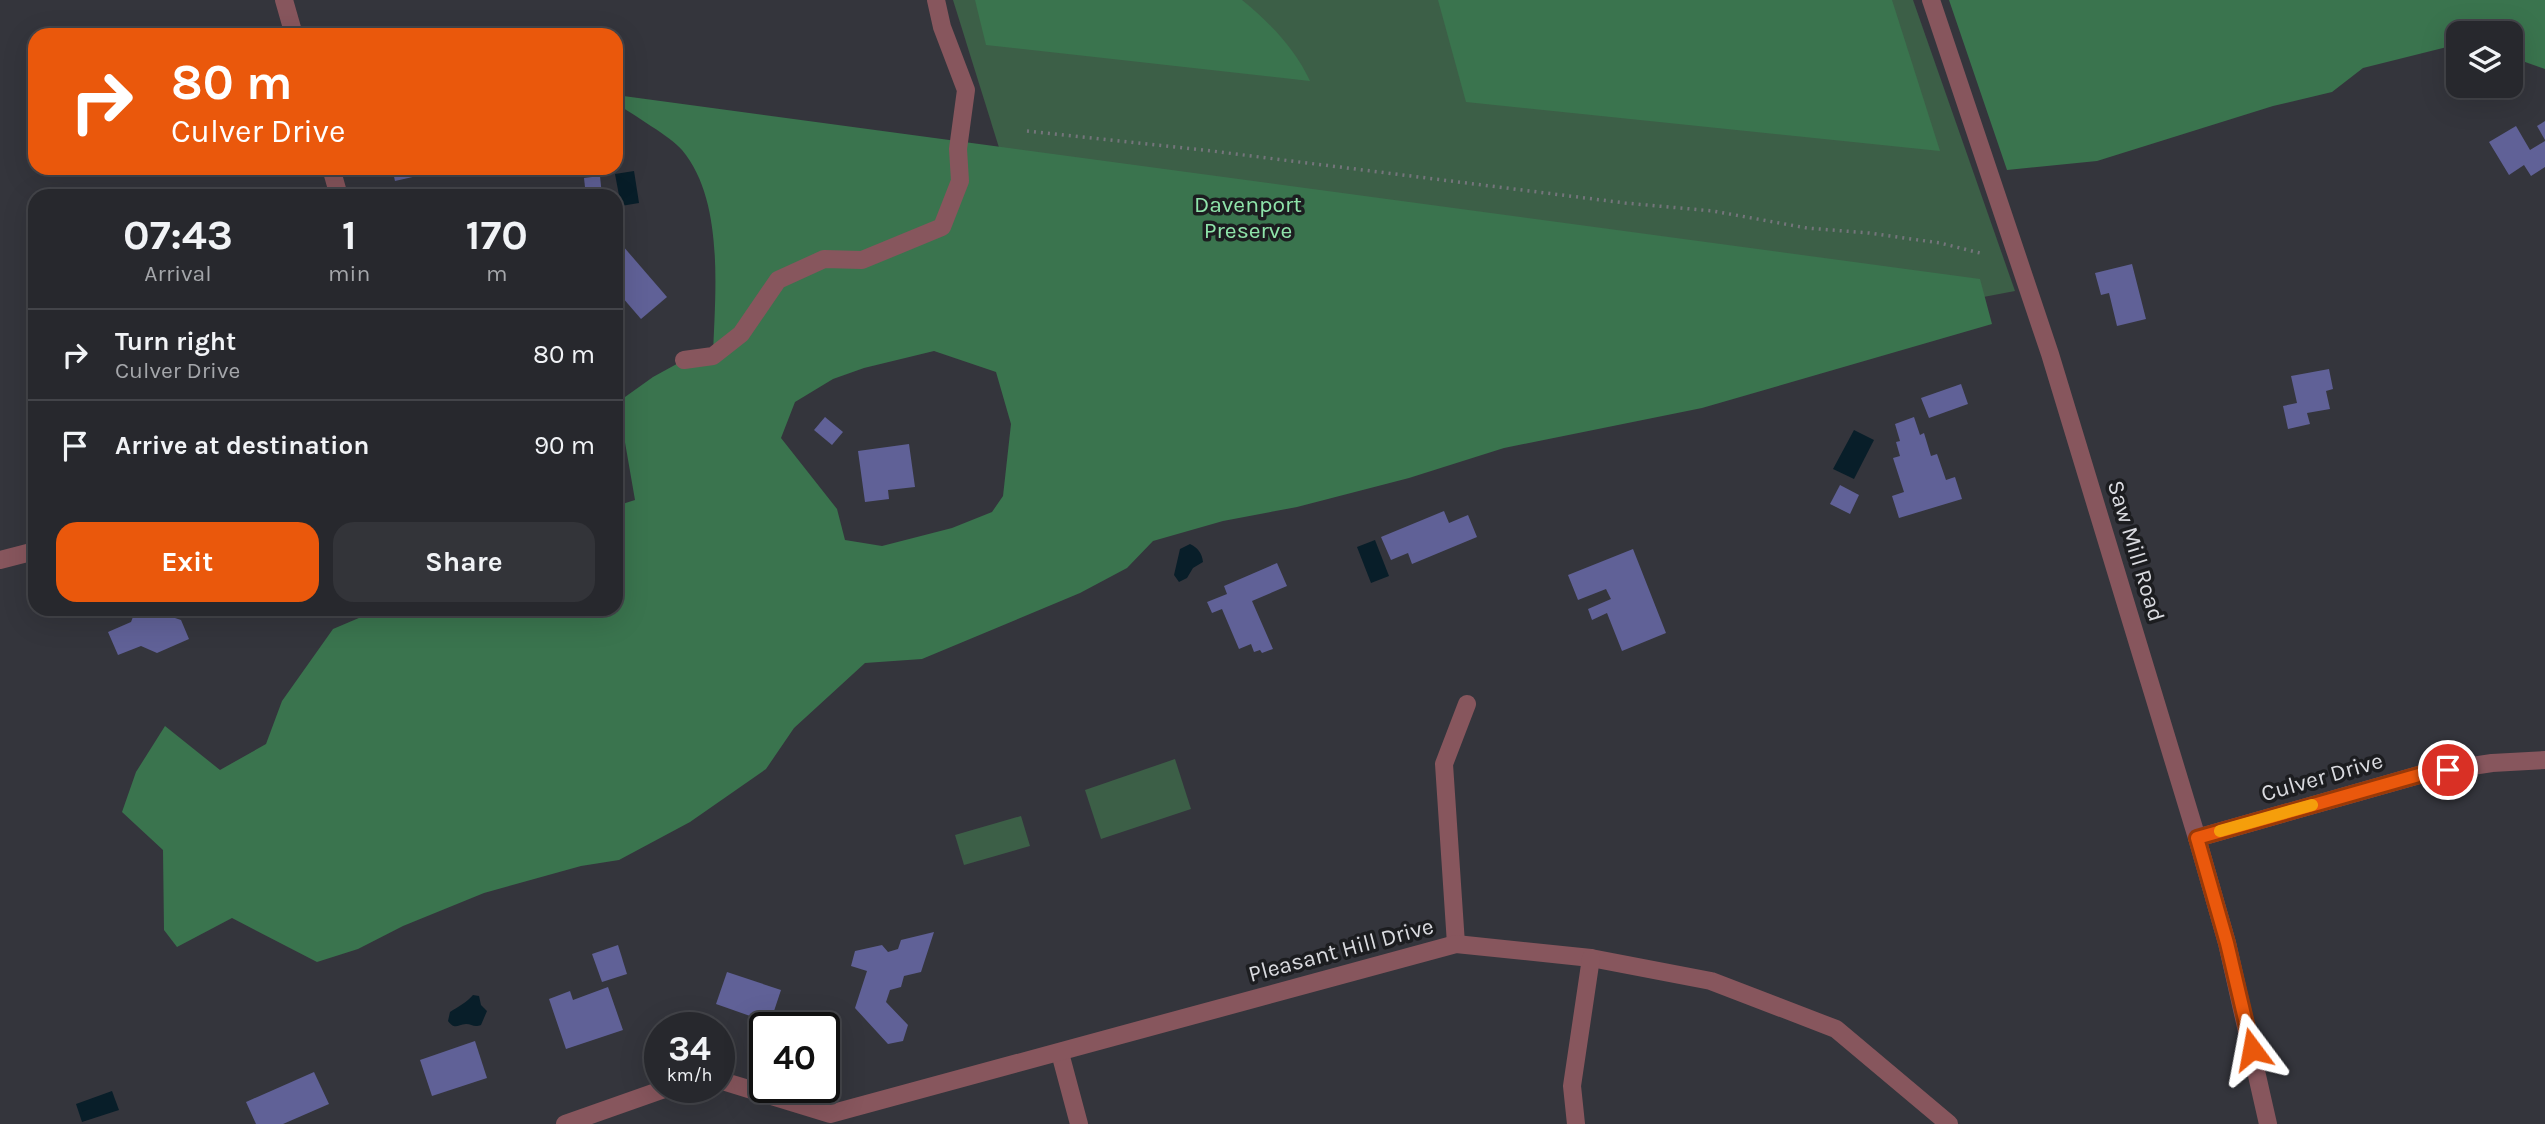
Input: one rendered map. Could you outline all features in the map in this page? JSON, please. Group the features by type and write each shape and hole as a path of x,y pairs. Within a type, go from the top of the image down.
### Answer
{"street":[{"path":"284,0 292,28"},
{"path":"684,360 713,356 741,334 779,280 824,259 862,260 942,227 960,181 958,149 966,90 960,68 946,38 936,0"},
{"name":"Saw Mill Road","path":"1931,0 2050,354 2197,838 2230,956 2268,1124"},
{"path":"0,560 28,553"},
{"path":"1456,944 1444,764 1467,704"},
{"name":"Culver Drive","path":"2197,838 2426,773 2492,763 2545,760"},
{"name":"Pleasant Hill Drive","path":"735,1085 830,1114 1456,944 1591,958 1711,981 1836,1029 1949,1124"},
{"path":"1576,1124 1572,1086 1591,958"},
{"path":"1060,1053 1079,1124"},
{"path":"565,1124 644,1096"}],"path":[{"path":"1027,131 1625,203 1713,211 1807,228 1940,243 1980,253"}],"green space":[{"name":"Davenport Preserve","path":"953,0 1913,0 2015,291 1098,465"},
{"path":"975,0 1242,0 1280,36 1297,57 1310,81 986,45"},
{"path":"1438,0 1892,0 1940,151 1466,102"},
{"path":"1949,0 2545,0 2545,69 2523,61 2523,21 2446,21 2446,47 2363,68 2332,92 2273,106 2097,161 2007,170"},
{"path":"623,96 1980,279 1992,324 1702,408 1504,448 1409,478 1297,507 1223,521 1153,541 1127,568 1080,593 922,659 865,663 794,728 766,769 690,822 619,860 581,866 484,893 403,926 358,949 317,962 232,918 177,947 164,930 163,850 122,812 136,772 165,726 220,770 266,744 282,701 333,629 364,616 623,616 623,504 635,500 623,431 623,398 653,377 684,360 713,356 714,249 705,195 696,171 682,150 623,108","holes":["934,351 996,372 1011,424 1003,496 992,512 952,528 882,546 845,540 837,509 781,438 795,402 833,379 864,368"]},
{"path":"1175,759 1191,809 1101,839 1085,790"},
{"path":"1021,816 1030,846 964,865 955,835"}],"water":[{"path":"634,171 639,203 623,206 623,189 618,189 615,175 623,175 623,173"},
{"path":"1854,430 1874,440 1854,479 1833,469"},
{"path":"1375,540 1389,576 1371,583 1357,547"},
{"path":"1190,544 1199,551 1203,562 1179,582 1174,575 1180,549"},
{"path":"473,995 479,996 481,1005 487,1011 481,1025 452,1025 448,1021 450,1012"},
{"path":"112,1091 119,1110 82,1122 76,1104"}],"building":[{"path":"2545,121 2545,140 2537,126"},
{"path":"2516,126 2530,150 2545,141 2545,167 2531,176 2524,165 2509,175 2489,142"},
{"path":"394,175 421,175 395,181"},
{"path":"600,176 601,189 585,189 584,178"},
{"path":"623,246 667,297 641,319 623,298"},
{"path":"2132,264 2146,319 2117,326 2109,293 2101,295 2095,273"},
{"path":"2329,369 2333,389 2326,391 2330,409 2307,413 2310,424 2288,429 2283,406 2297,403 2291,376"},
{"path":"1961,384 1968,404 1929,418 1921,398"},
{"path":"825,417 843,432 832,445 814,430"},
{"path":"1914,417 1920,435 1924,433 1931,456 1937,454 1946,480 1955,477 1962,499 1899,518 1892,496 1904,492 1893,458 1900,456 1896,442 1900,441 1895,424"},
{"path":"909,444 915,487 888,490 889,499 865,502 858,451"},
{"path":"1840,485 1859,495 1850,514 1830,504"},
{"path":"1444,511 1449,523 1468,515 1477,537 1412,564 1408,553 1391,560 1381,537"},
{"path":"1633,549 1666,633 1622,651 1607,613 1592,620 1588,609 1611,599 1606,589 1578,600 1568,575"},
{"path":"1277,563 1287,586 1252,601 1273,649 1262,653 1260,650 1254,652 1251,644 1239,649 1222,609 1212,613 1207,602 1227,594 1224,586"},
{"path":"133,616 172,616 181,620 189,639 157,653 141,646 118,655 108,632 131,622"},
{"path":"934,932 921,972 904,976 901,987 890,990 886,1002 908,1025 903,1041 888,1044 855,1008 867,971 851,966 855,951 882,945 888,952 898,949 901,940"},
{"path":"618,945 627,974 602,982 592,954"},
{"path":"727,972 781,990 774,1012 749,1012 749,1016 716,1004"},
{"path":"608,987 623,1030 566,1049 549,999 570,991 573,1000"},
{"path":"475,1041 487,1078 432,1096 420,1060"},
{"path":"314,1072 329,1104 283,1124 256,1124 246,1102"}],"slow traffic":[{"path":"2220,831 2312,805"}],"route":[{"path":"2252,1049 2227,943 2197,838 2426,773 2448,770"}]}
